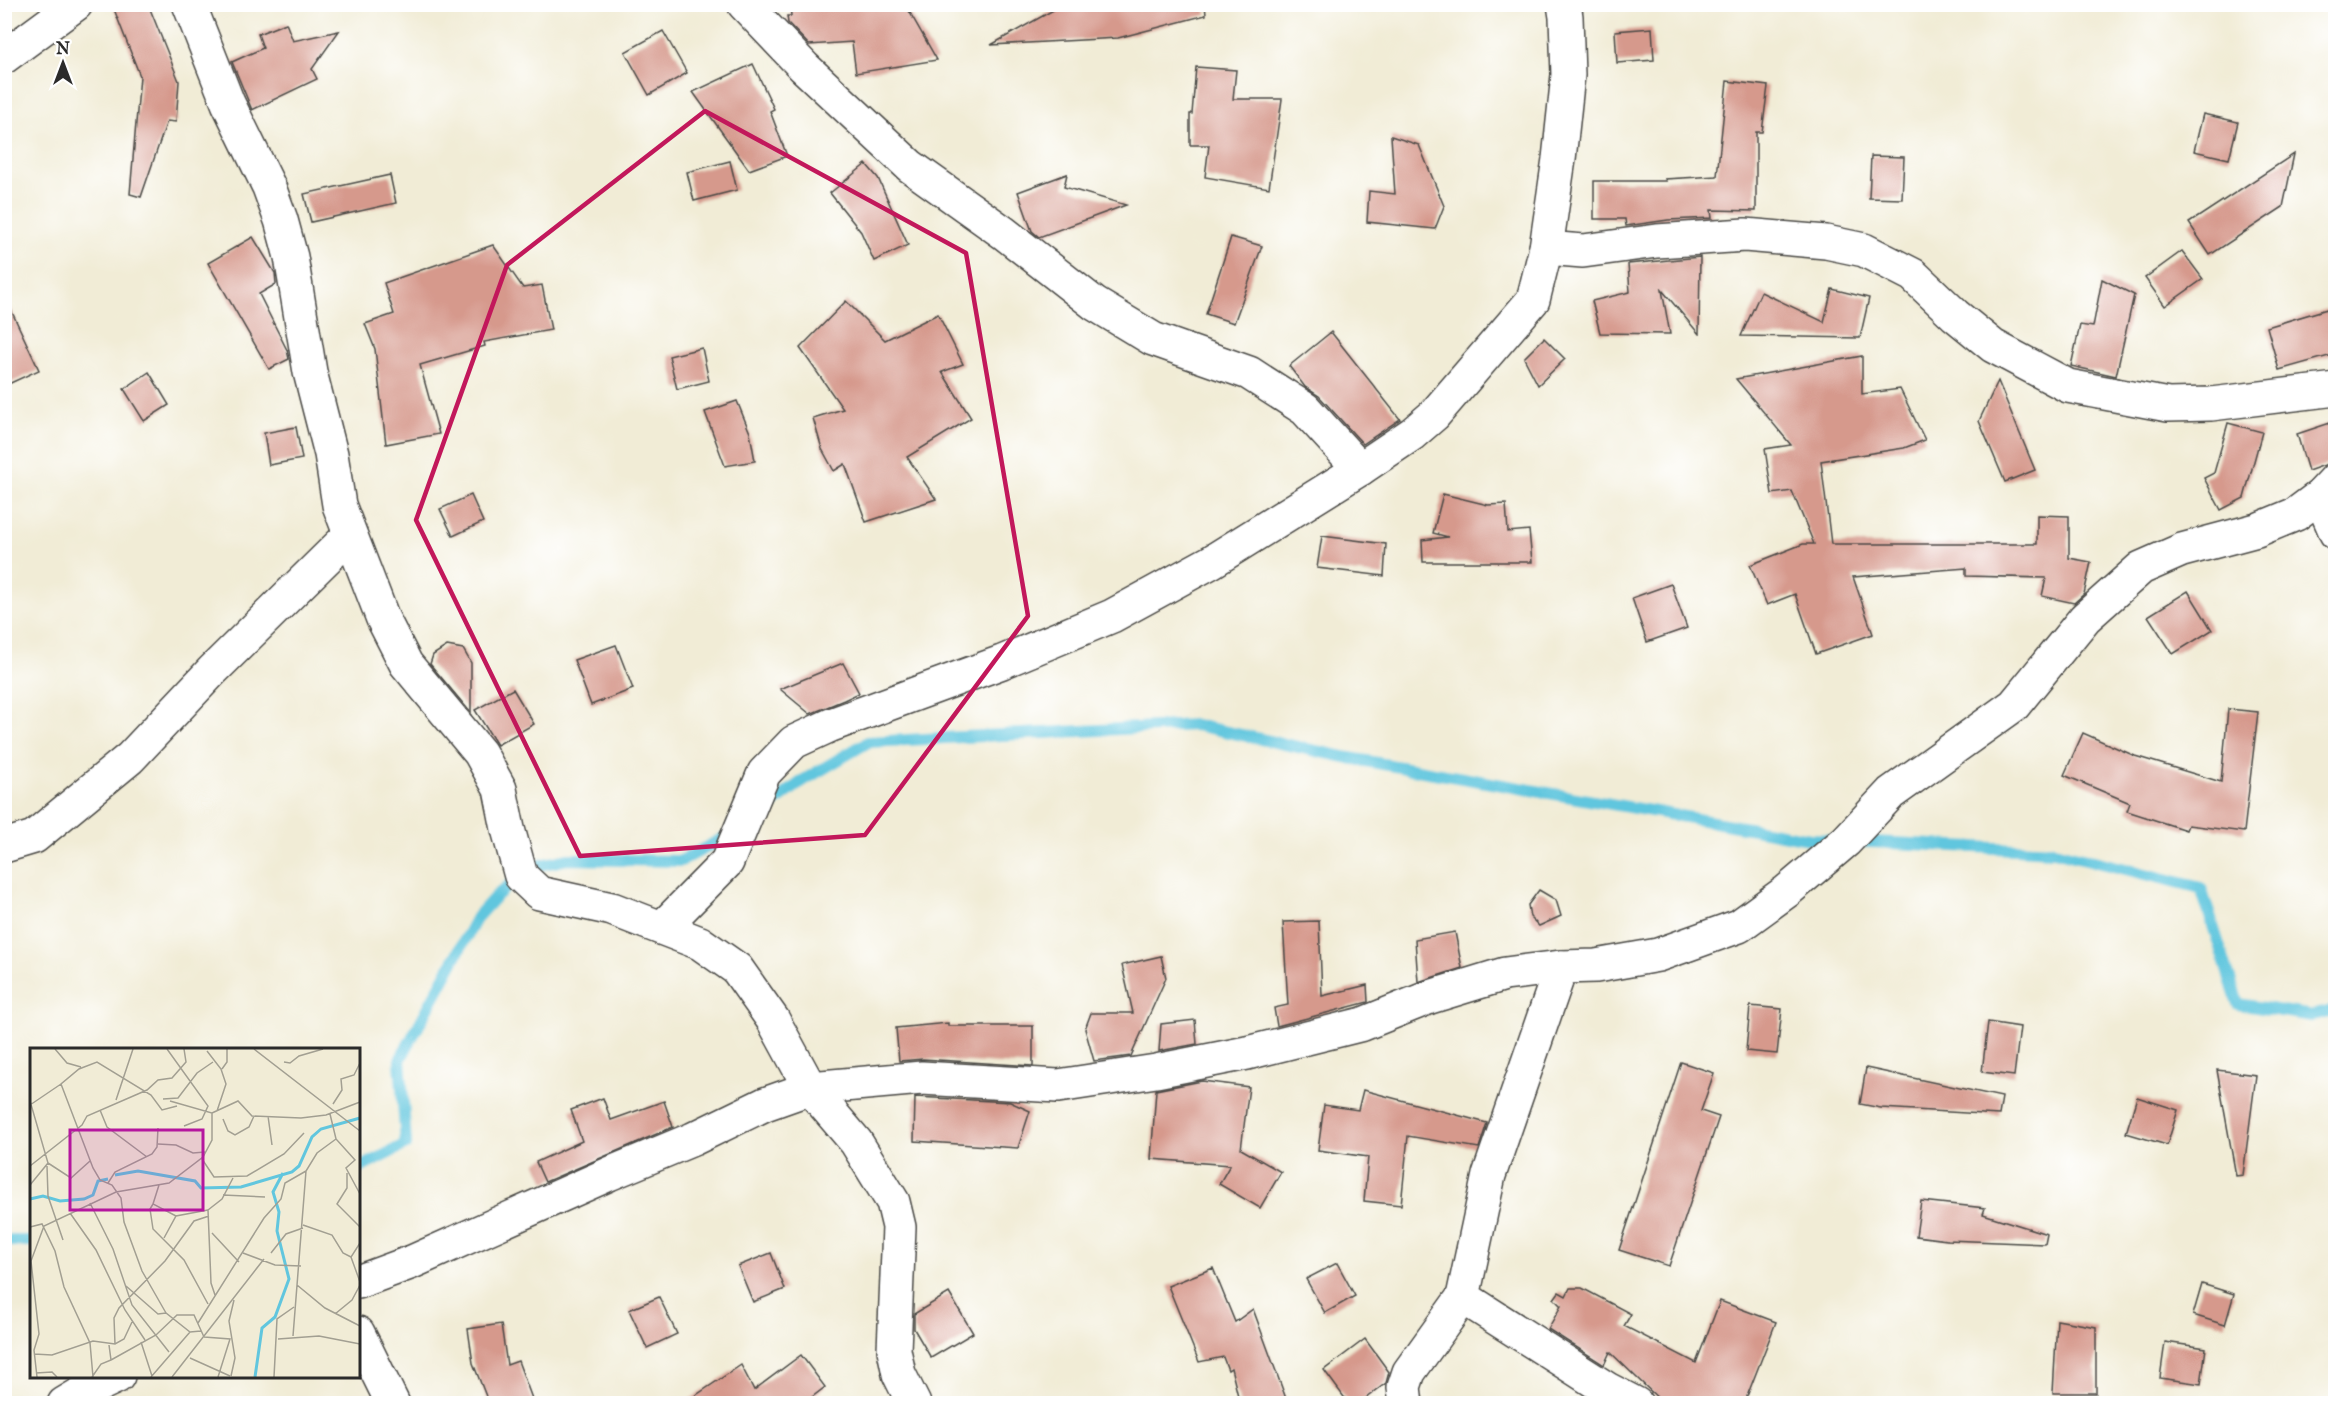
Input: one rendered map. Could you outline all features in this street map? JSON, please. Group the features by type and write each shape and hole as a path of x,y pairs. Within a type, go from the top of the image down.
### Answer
{"street":[{"path":"4,57 76,4"},
{"path":"189,4 228,103 269,187 281,220 291,258 310,372 331,454 339,505 349,536 383,619 406,664 480,753 500,789 521,876 540,893 612,909 700,943 737,969 773,1020 810,1088 856,1142 893,1202 899,1227 894,1350 899,1374 914,1404"},
{"path":"744,4 804,67 910,166 1004,233 1104,310 1153,339 1249,373 1305,409 1360,469"},
{"path":"662,927 727,862 764,773 794,742 831,725 1002,662 1112,616 1211,561 1360,469 1412,434 1434,415 1533,300 1546,248 1568,75 1564,4"},
{"path":"1546,248 1582,251 1657,241 1745,235 1826,242 1864,250 1912,275 1993,346 2068,386 2168,405 2211,404 2336,389"},
{"path":"360,1281 422,1257 693,1139 765,1104 810,1088 922,1078 1058,1086 1156,1071 1247,1053 1363,1024 1430,997 1505,974 1561,967 1596,966 1658,955 1739,926 1787,891 1846,841 1891,793 2014,705 2085,618 2141,568 2182,550 2257,530 2296,514 2328,488 2336,533"},
{"path":"4,846 34,837 130,758 212,671 349,536"},
{"path":"1406,1404 1404,1387 1409,1372 1463,1297 1489,1175 1561,967"},
{"path":"1463,1297 1607,1389 1636,1404"},
{"path":"360,1337 393,1404"},
{"path":"64,1404 116,1378"}],"highlighted area":[{"path":"705,111 966,253 1028,616 865,835 580,856 416,520 507,265"}],"building":[{"path":"112,4 148,4 179,81 176,122 167,121 141,197 130,194 140,76"},
{"path":"790,4 905,4 937,60 856,73 852,42 809,45 788,23 787,16 791,16"},
{"path":"1064,4 1205,4 1206,15 1118,38 991,45"},
{"path":"286,23 293,41 339,31 312,69 317,79 252,110 232,62 263,48 258,34"},
{"path":"1652,28 1654,60 1617,63 1615,31"},
{"path":"663,31 687,73 649,95 625,52"},
{"path":"753,64 774,109 770,111 787,156 749,170 693,92"},
{"path":"1196,67 1236,70 1233,99 1282,99 1269,188 1205,177 1209,145 1190,145 1190,114 1192,114"},
{"path":"1727,81 1768,86 1762,132 1756,132 1756,211 1711,210 1712,218 1668,220 1626,226 1625,219 1594,219 1594,181 1666,181 1665,179 1717,176"},
{"path":"2203,114 2238,122 2229,159 2194,151"},
{"path":"1391,136 1419,145 1444,206 1435,229 1367,222 1369,191 1395,194"},
{"path":"2294,154 2283,207 2210,255 2189,223"},
{"path":"1871,156 1904,157 1902,199 1869,198"},
{"path":"730,161 737,190 694,201 687,172"},
{"path":"866,164 878,178 908,245 874,261 861,232 830,193"},
{"path":"1067,174 1064,187 1126,205 1039,237 1032,231 1018,192"},
{"path":"390,175 396,203 311,222 304,194"},
{"path":"253,237 275,273 276,284 259,294 287,350 289,359 269,369 208,263"},
{"path":"1231,237 1262,246 1234,323 1206,314"},
{"path":"493,245 523,288 542,285 551,330 484,342 485,346 420,365 439,434 386,444 375,349 365,324 394,314 384,283"},
{"path":"2182,251 2203,279 2165,306 2145,278"},
{"path":"1700,257 1699,334 1662,290 1670,334 1600,333 1592,301 1630,292 1628,264"},
{"path":"2102,279 2134,295 2116,376 2071,366 2080,325 2093,327"},
{"path":"1832,289 1869,298 1860,338 1741,336 1761,292 1824,322"},
{"path":"4,295 39,370 4,386"},
{"path":"846,301 885,340 938,314 963,364 942,372 971,418 907,457 936,499 866,522 845,464 834,471 822,449 813,418 843,409 800,348"},
{"path":"2327,309 2336,336 2336,354 2279,370 2267,327"},
{"path":"1331,332 1400,419 1363,444 1319,396 1305,387 1289,366"},
{"path":"1544,338 1565,359 1538,385 1524,358"},
{"path":"702,348 709,381 677,389 669,356"},
{"path":"1862,356 1862,394 1900,389 1925,440 1904,448 1821,461 1831,544 2037,544 2037,515 2069,516 2069,558 2091,562 2084,594 2074,603 2042,596 2046,578 1966,576 1966,568 1853,577 1873,634 1816,654 1795,594 1767,605 1750,565 1803,544 1814,544 1792,491 1772,494 1765,449 1791,445 1736,379"},
{"path":"149,372 169,405 144,421 124,389"},
{"path":"1998,381 2035,470 2005,482 1979,421"},
{"path":"737,401 750,433 755,461 725,466 705,412"},
{"path":"2336,421 2336,461 2308,471 2297,434"},
{"path":"2228,423 2262,432 2244,498 2221,510 2204,478 2214,473"},
{"path":"296,427 302,459 269,465 264,433"},
{"path":"1443,494 1488,505 1506,504 1508,532 1529,530 1532,562 1423,562 1422,540 1448,537 1433,533"},
{"path":"471,495 483,522 453,536 440,509"},
{"path":"1322,536 1386,544 1384,576 1317,568"},
{"path":"1671,584 1687,628 1647,642 1632,598"},
{"path":"2188,591 2212,630 2173,654 2148,616"},
{"path":"616,645 633,689 591,705 574,660"},
{"path":"447,646 463,649 471,663 471,713 430,664 433,655"},
{"path":"843,663 859,693 844,700 810,714 780,689"},
{"path":"513,689 534,724 497,745 475,710"},
{"path":"2228,709 2258,712 2244,832 2188,825 2186,830 2127,811 2130,803 2064,775 2083,733 2135,756 2221,782"},
{"path":"1539,890 1556,900 1561,916 1539,926 1530,917 1528,905"},
{"path":"1319,921 1322,996 1367,985 1368,1002 1277,1026 1274,1008 1288,1005 1283,922"},
{"path":"1455,932 1462,968 1418,982 1415,939"},
{"path":"1161,956 1166,978 1131,1056 1094,1061 1085,1029 1091,1013 1133,1013 1122,965"},
{"path":"1750,1006 1782,1009 1777,1054 1746,1051"},
{"path":"1195,1020 1197,1044 1159,1051 1161,1024"},
{"path":"1988,1022 2020,1027 2014,1076 1982,1072"},
{"path":"948,1023 948,1026 1033,1026 1033,1066 923,1059 899,1061 896,1028"},
{"path":"1681,1062 1714,1073 1701,1111 1719,1117 1669,1266 1619,1250"},
{"path":"1866,1068 2002,1097 1999,1115 1881,1108 1860,1104"},
{"path":"2217,1070 2256,1075 2243,1175 2236,1176"},
{"path":"1202,1081 1249,1087 1241,1149 1281,1172 1260,1208 1219,1184 1230,1165 1151,1159 1156,1090"},
{"path":"1363,1090 1487,1123 1479,1148 1408,1136 1401,1205 1364,1201 1368,1157 1318,1150 1324,1105 1358,1110"},
{"path":"915,1097 1010,1102 1030,1111 1018,1148 914,1141"},
{"path":"2137,1097 2178,1110 2167,1145 2126,1133"},
{"path":"603,1098 611,1120 664,1101 673,1127 545,1182 536,1162 582,1141 571,1110"},
{"path":"1921,1201 1985,1208 1983,1214 2047,1234 2045,1244 1947,1240 1916,1236"},
{"path":"771,1253 785,1289 753,1302 738,1266"},
{"path":"1337,1263 1355,1296 1325,1313 1306,1279"},
{"path":"1213,1268 1235,1322 1253,1309 1288,1404 1240,1404 1231,1368 1228,1370 1223,1357 1199,1362 1168,1286"},
{"path":"2202,1284 2234,1294 2225,1325 2193,1315"},
{"path":"1570,1288 1582,1288 1631,1314 1624,1326 1696,1363 1720,1301 1776,1322 1744,1404 1664,1404 1610,1352 1604,1365 1548,1329 1561,1306 1554,1299 1559,1292 1566,1296"},
{"path":"949,1293 973,1333 931,1358 914,1329 914,1314"},
{"path":"659,1297 677,1334 647,1348 629,1310"},
{"path":"2057,1320 2096,1327 2096,1393 2053,1393"},
{"path":"501,1324 507,1365 518,1361 534,1404 489,1404 473,1363 468,1329"},
{"path":"1365,1339 1389,1372 1386,1383 1358,1404 1349,1404 1324,1370"},
{"path":"2165,1342 2206,1348 2201,1384 2160,1378"},
{"path":"801,1355 825,1387 803,1404 683,1404 741,1365 754,1390"}],"waterway":[{"path":"754,818 804,780 868,742 1195,725 1349,758 1810,839 2054,851 2201,888 2238,1004 2312,1016 2336,1010"},
{"path":"360,1168 406,1144 400,1060 477,917 495,897 531,867 568,859 681,861 733,833"},
{"path":"4,1241 30,1241"}]}
